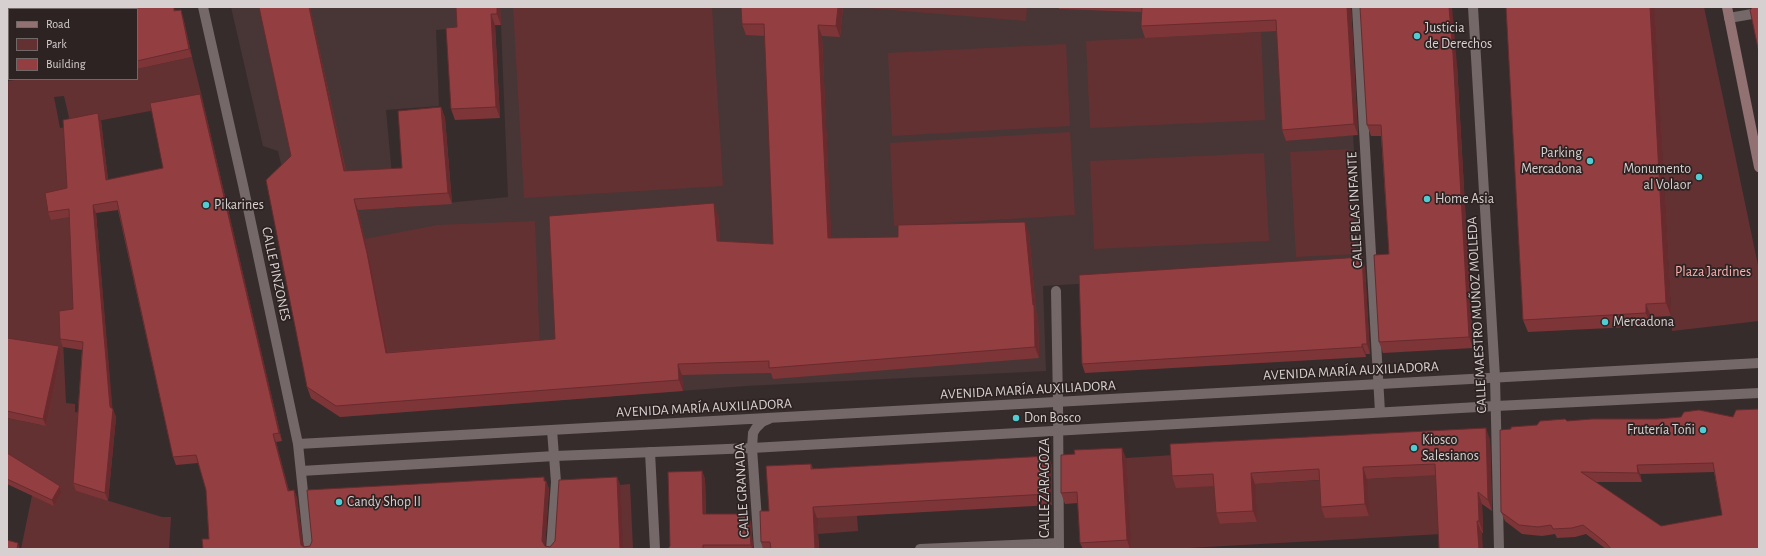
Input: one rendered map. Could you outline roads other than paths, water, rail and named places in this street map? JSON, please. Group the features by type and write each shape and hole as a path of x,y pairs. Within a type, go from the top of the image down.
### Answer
{"main road":[{"path":"1727,7 1758,162"}],"street":[{"name":"CALLE PINZONES","path":"203,7 243,185 298,444 309,549"},
{"name":"CALLE BLAS INFANTE","path":"1357,7 1380,412"},
{"name":"CALLE MAESTRO MUÑOZ MOLLEDA","path":"1473,7 1495,377 1499,549"},
{"path":"1729,18 1752,14"},
{"name":"CALLE ZARAGOZA","path":"1056,292 1059,546"},
{"name":"AVENIDA MARÍA AUXILIADORA","path":"298,444 1759,363"},
{"path":"301,471 555,456 752,448 1380,412 1759,393"},
{"name":"CALLE GRANADA","path":"759,549 752,448 753,433 762,422 775,418"},
{"path":"552,430 556,482 552,549"},
{"path":"650,452 655,549"},
{"path":"920,549 1059,546"}],"place":[{"name":"Justicia de Derechos","path":"1417,36"},
{"name":"Parking Mercadona","path":"1590,161"},
{"name":"Monumento al Volaor","path":"1699,177"},
{"name":"Home Asia","path":"1427,199"},
{"name":"Pikarines","path":"206,205"},
{"name":"Mercadona","path":"1605,322"},
{"name":"Don Bosco","path":"1016,418"},
{"name":"Frutería Toñi","path":"1703,430"},
{"name":"Kiosco Salesianos","path":"1414,448"},
{"name":"Candy Shop II","path":"339,502"}],"park label":[{"name":"Plaza Jardines","path":"1713,272"}]}
